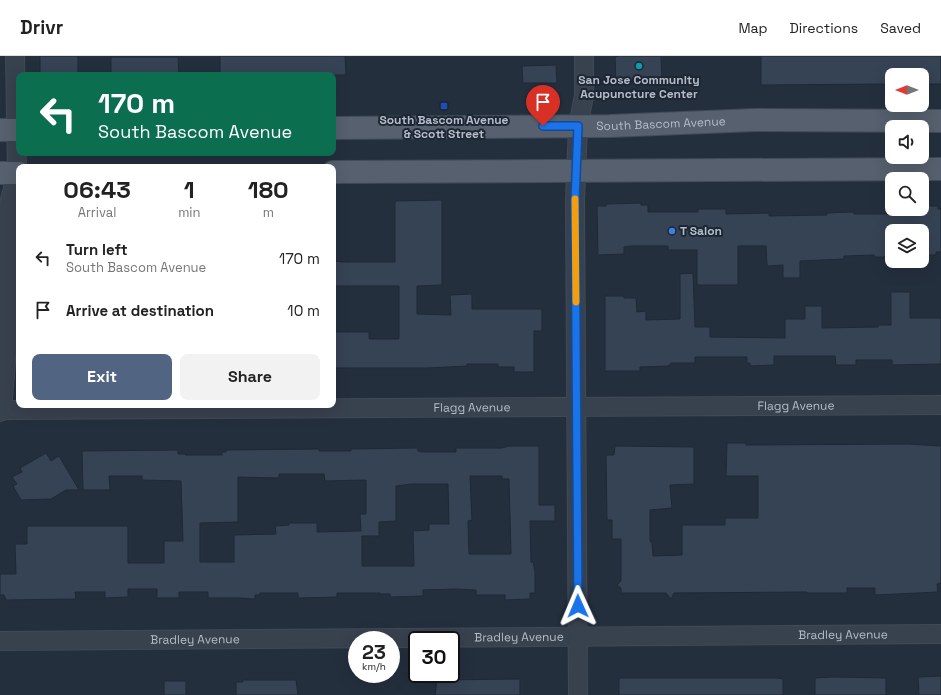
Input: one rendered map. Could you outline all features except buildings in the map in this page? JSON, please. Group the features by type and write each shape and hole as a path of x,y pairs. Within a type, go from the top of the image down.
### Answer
{"main road":[{"name":"South Bascom Avenue","path":"336,128 578,126 755,120 941,121"},
{"path":"336,172 941,169"}],"street":[{"path":"1,411 9,326 8,208 12,173 15,56"},
{"path":"578,695 575,201 578,126 584,96 584,56"},
{"name":"Flagg Avenue","path":"1,411 941,405"},
{"name":"Bradley Avenue","path":"0,641 941,634"}],"slow traffic":[{"path":"575,199 576,302"}],"place":[{"name":"San Jose Community Acupuncture Center","path":"639,66"},
{"name":"South Bascom Avenue & Scott Street","path":"444,106"},
{"name":"T Salon","path":"672,231"}],"route":[{"path":"543,126 578,126 575,201 578,606"}]}
